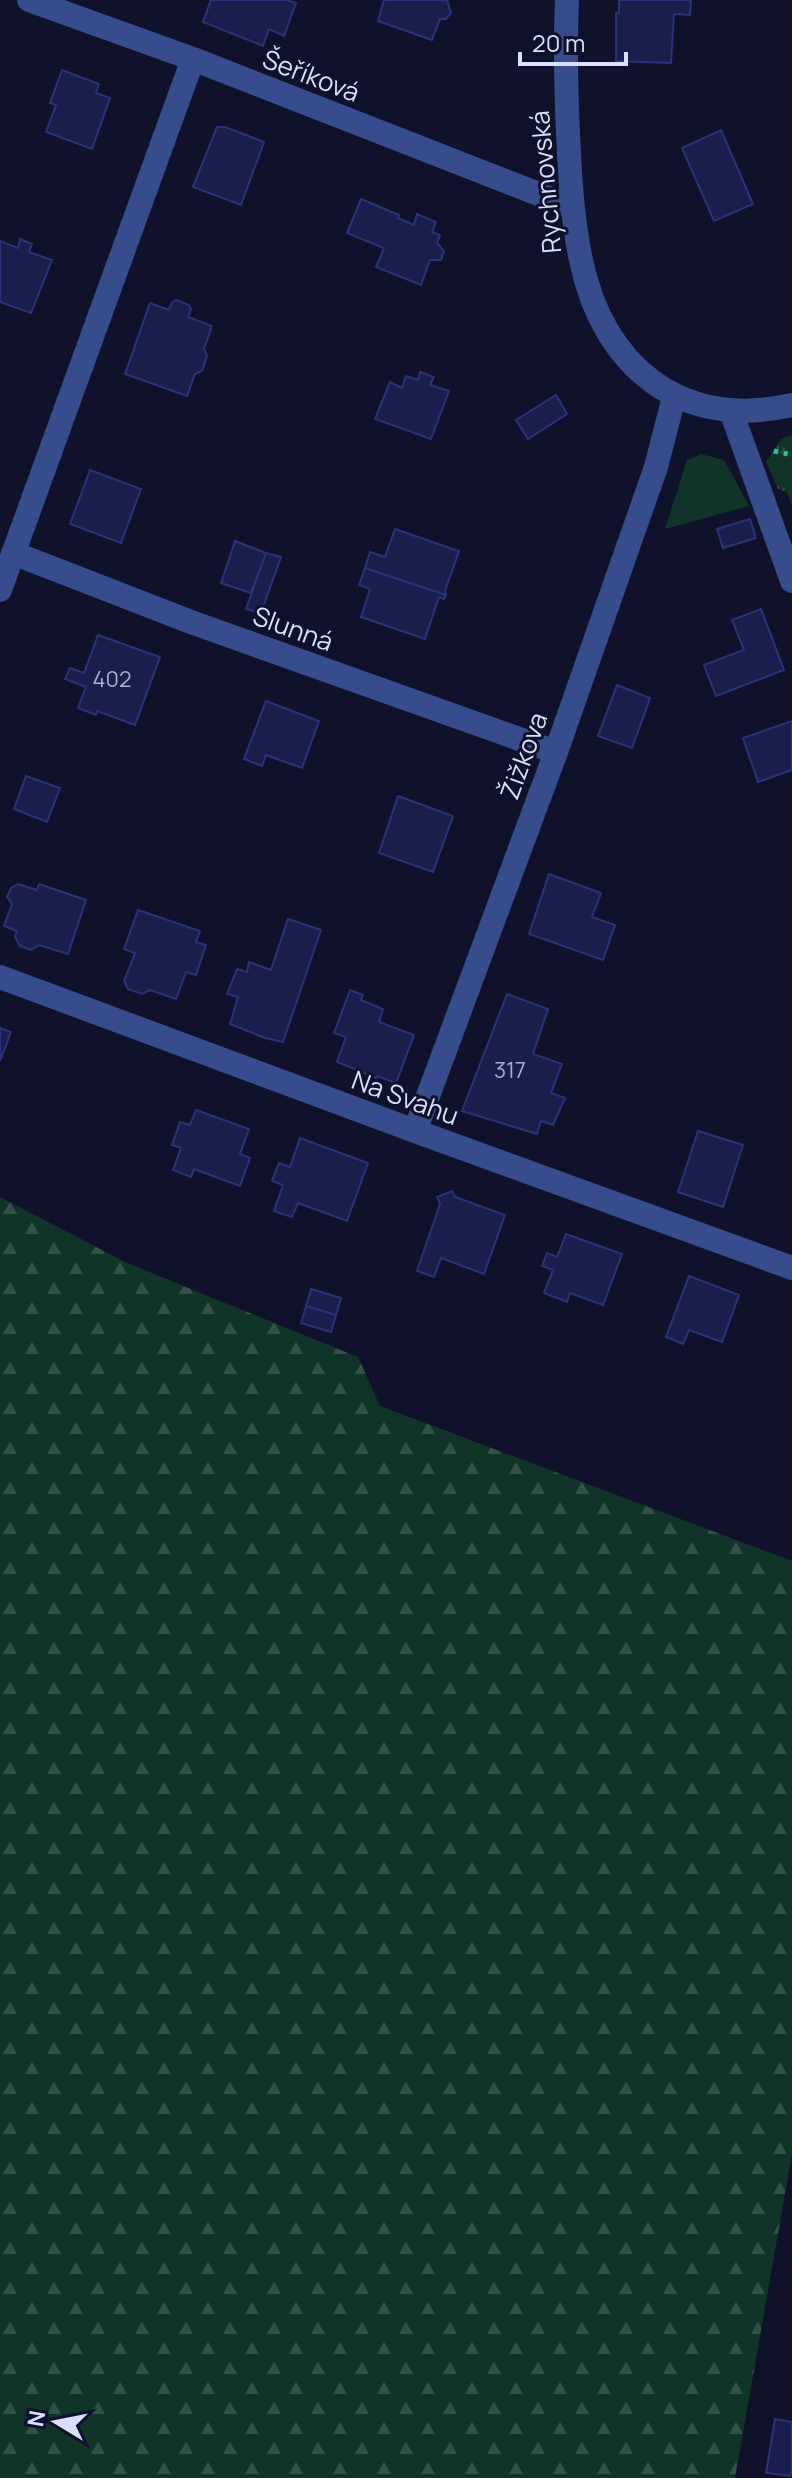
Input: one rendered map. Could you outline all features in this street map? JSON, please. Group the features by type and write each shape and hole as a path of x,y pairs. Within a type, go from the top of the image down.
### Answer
{"street":[{"name":"Šeříková","path":"29,0 193,59 572,207"},
{"name":"Rychnovská","path":"567,0 565,47 572,207 581,263 591,296 614,342 640,371 674,397 731,411 766,411 792,405"},
{"path":"0,590 193,59"},
{"name":"Žižkova","path":"415,1131 556,752 656,467 674,397"},
{"path":"731,411 792,581"},
{"name":"Slunná","path":"13,553 191,622 556,752"},
{"name":"Na Svahu","path":"0,977 792,1268"}],"green space":[{"path":"792,435 792,506 787,492 778,489 766,462 781,439"},
{"path":"701,454 724,460 749,506 665,529 687,460"},
{"path":"0,1197 127,1263 358,1357 380,1406 792,1561 792,2154 735,2478 0,2478"}],"building":[{"path":"211,0 286,0 296,3 284,36 269,29 263,46 203,22"},
{"path":"384,0 447,0 451,13 446,19 440,19 432,40 378,21"},
{"path":"619,0 691,0 690,15 674,14 671,63 616,61"},
{"path":"62,70 99,84 96,93 110,98 92,149 46,132 56,105 50,103"},
{"path":"217,127 225,127 264,142 241,205 193,187"},
{"path":"721,130 753,204 714,221 682,148"},
{"path":"361,199 414,225 417,214 436,222 432,232 440,235 437,243 444,251 441,260 430,260 421,285 376,267 384,248 347,233"},
{"path":"20,239 32,244 29,252 52,260 31,313 0,302 0,241 18,248"},
{"path":"176,300 189,305 188,317 212,326 204,349 207,356 202,371 195,374 187,396 125,374 150,303 169,310"},
{"path":"420,372 434,377 430,385 449,391 431,439 375,419 390,382 402,388 406,376 418,380"},
{"path":"556,395 567,414 528,439 516,420"},
{"path":"90,470 141,489 121,543 70,524"},
{"path":"750,519 756,538 723,548 717,529"},
{"path":"395,529 459,551 446,595 365,568 370,552 385,557"},
{"path":"235,541 266,553 251,593 221,583"},
{"path":"266,553 281,557 261,613 246,609"},
{"path":"365,568 446,595 444,599 439,597 425,639 361,617 370,589 359,585"},
{"path":"761,609 784,670 716,696 704,665 744,650 732,620"},
{"path":"98,635 160,657 135,725 97,711 96,715 78,708 86,687 65,679 70,668 84,673"},
{"path":"617,685 650,698 632,748 598,736"},
{"path":"266,701 319,721 302,768 266,755 262,766 244,759"},
{"path":"792,721 792,770 758,782 743,738"},
{"path":"26,776 60,788 47,822 14,809"},
{"path":"398,796 453,816 433,872 379,853"},
{"path":"549,874 601,893 592,917 615,925 603,960 529,934"},
{"path":"18,884 37,890 39,884 86,900 68,954 39,945 31,950 20,946 15,937 17,931 4,926 12,904 7,897 11,888"},
{"path":"138,910 200,931 196,942 206,945 196,975 186,972 176,999 150,990 142,994 128,989 124,981 135,953 124,949"},
{"path":"288,919 321,930 283,1042 230,1024 238,997 227,994 237,969 247,972 249,962 271,970"},
{"path":"350,990 363,995 361,1000 383,1009 379,1022 414,1035 396,1083 337,1062 346,1037 334,1033"},
{"path":"507,994 548,1009 533,1054 562,1064 551,1093 565,1098 553,1125 541,1121 537,1134 462,1111"},
{"path":"0,1028 11,1032 0,1061"},
{"path":"196,1110 249,1129 240,1154 250,1158 240,1186 194,1169 191,1177 173,1170 181,1148 172,1145 180,1122 190,1125"},
{"path":"698,1131 743,1145 723,1207 678,1192"},
{"path":"300,1138 368,1163 347,1221 298,1203 292,1217 274,1211 283,1185 272,1181 279,1163 290,1167"},
{"path":"452,1191 455,1197 505,1215 484,1274 441,1258 434,1277 417,1271 440,1204 437,1197"},
{"path":"566,1234 622,1254 603,1305 570,1293 567,1302 544,1293 553,1270 542,1266 547,1253 557,1257"},
{"path":"689,1276 739,1295 722,1342 689,1330 683,1344 666,1337"},
{"path":"311,1289 341,1298 336,1315 306,1306"},
{"path":"306,1306 336,1315 331,1332 301,1323"},
{"path":"775,2419 792,2422 790,2476 766,2473"}]}
